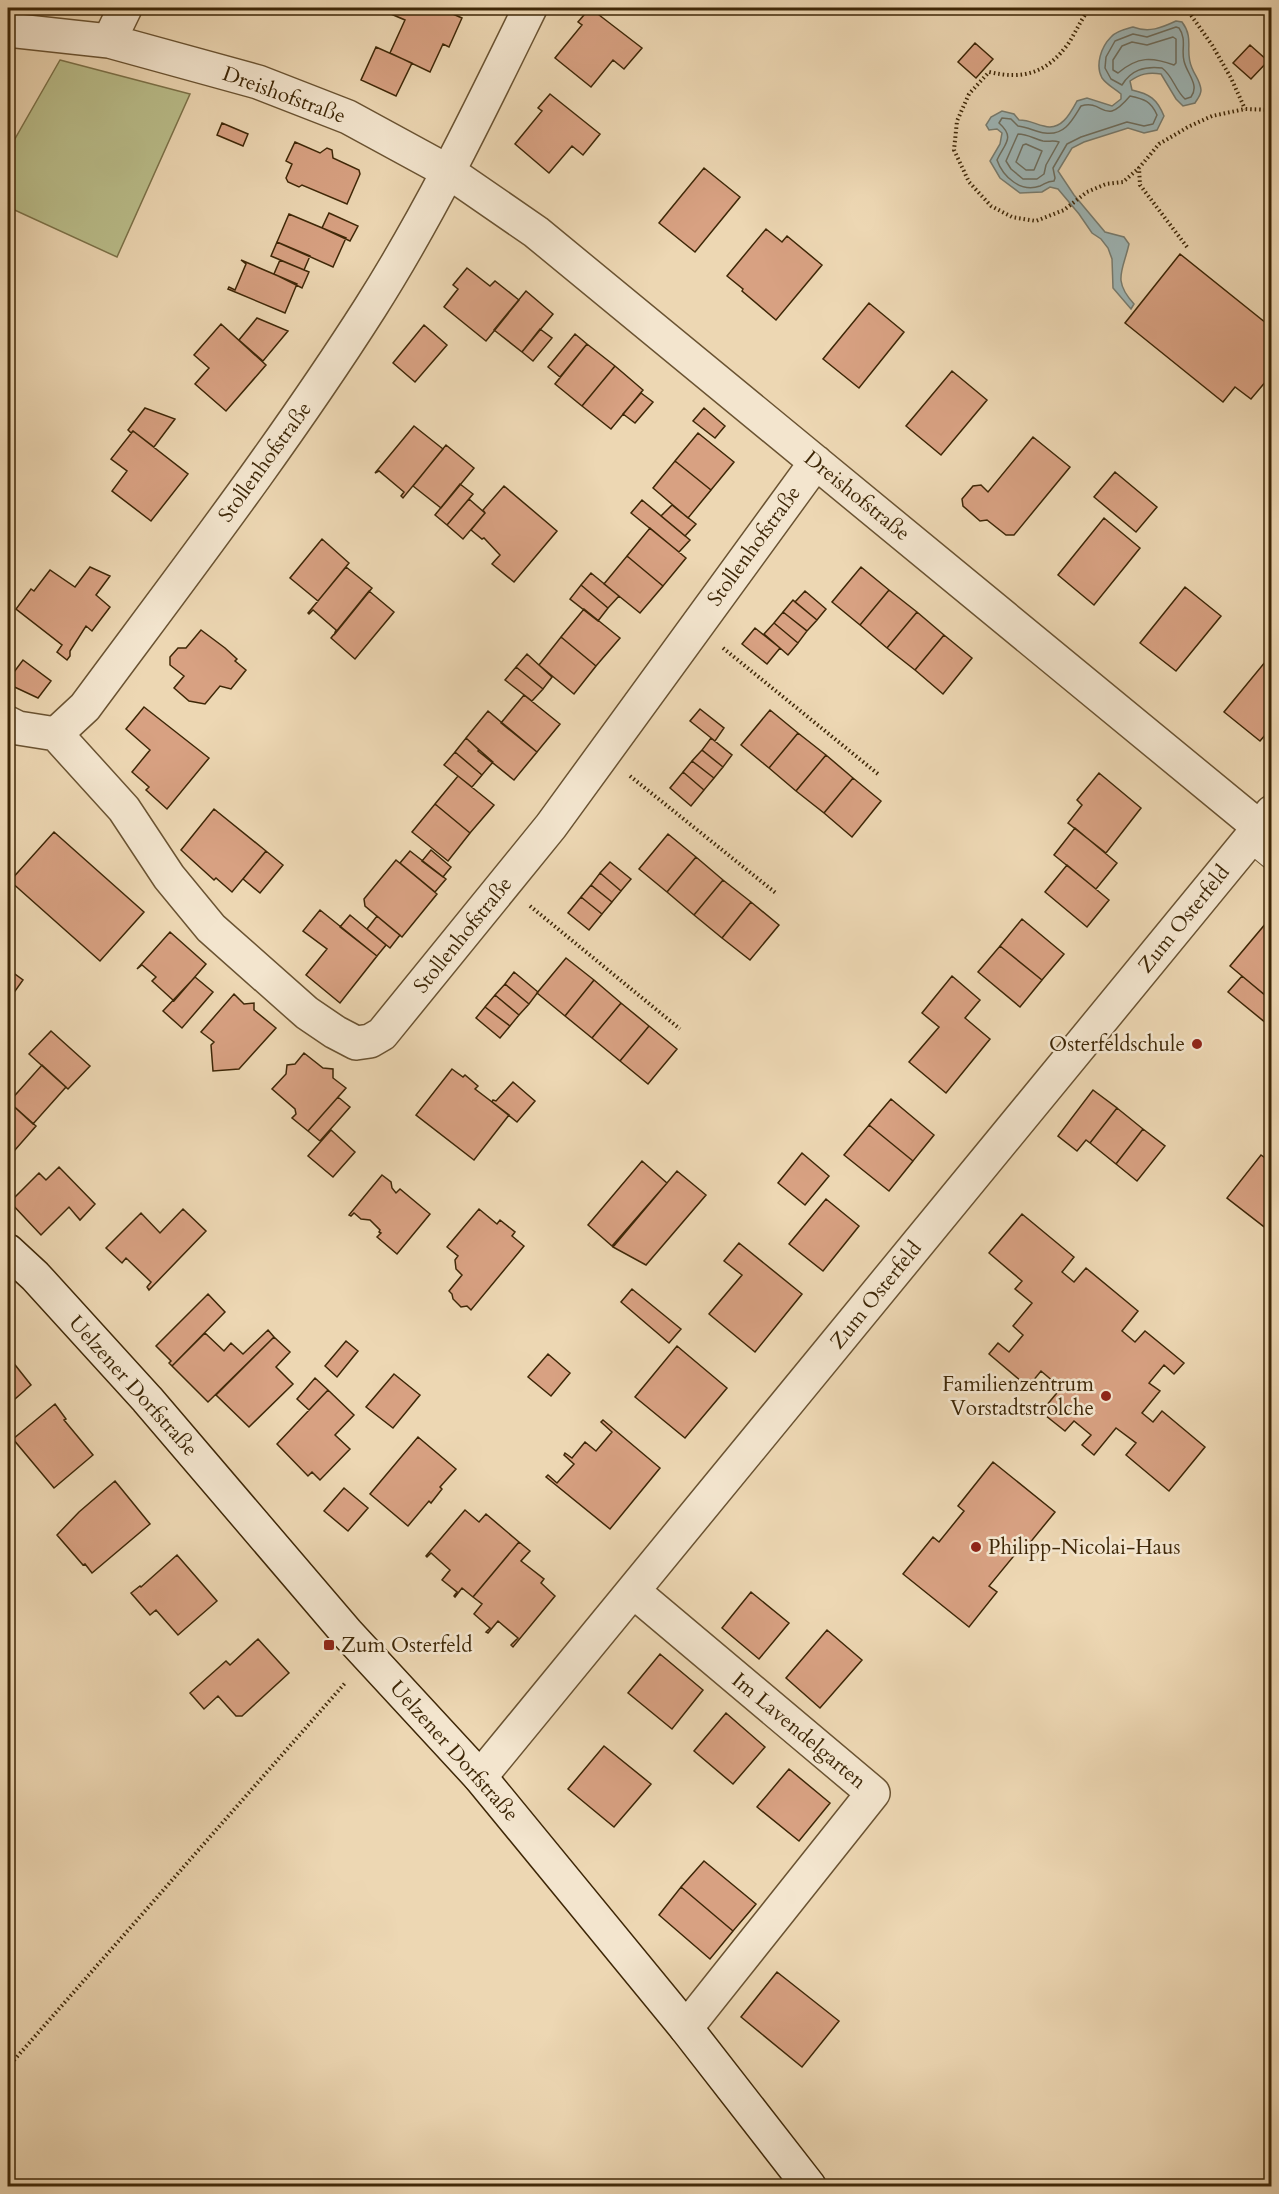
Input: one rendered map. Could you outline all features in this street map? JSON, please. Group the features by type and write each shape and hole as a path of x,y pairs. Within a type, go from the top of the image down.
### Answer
{"street":[{"path":"109,41 125,8"},
{"path":"449,172 530,8"},
{"name":"Dreishofstraße","path":"8,30 109,41 258,82 348,117 449,172 536,232 1263,835"},
{"name":"Stollenhofstraße","path":"449,172 371,306 290,429 85,707 56,734 124,809 169,877 211,928 307,1013 356,1043 370,1041 382,1034 551,826 816,462"},
{"path":"8,723 18,728 56,734"},
{"name":"Zum Osterfeld","path":"480,1777 1263,835"},
{"name":"Uelzener Dorfstraße","path":"8,1251 35,1276 147,1399 369,1656 480,1777 686,2028 809,2187"},
{"name":"Im Lavendelgarten","path":"633,1591 873,1793 686,2028"}],"path":[{"path":"1090,8 1068,44 1051,64 1033,72 1010,77 989,72 969,94 957,121 954,150 969,182 991,206 1012,217 1036,221 1064,210 1087,192 1106,184 1123,182 1139,168 1159,144 1188,126 1212,116 1245,109 1272,110"},
{"path":"1186,8 1212,45 1245,109"},
{"path":"1139,168 1140,184 1187,247"},
{"path":"696,626 878,774"},
{"path":"604,754 777,894"},
{"path":"504,884 680,1029"},
{"path":"8,2067 369,1656"}],"green space":[{"path":"60,60 190,94 117,257 8,207 8,151"}],"water":[{"path":"1176,21 1182,22 1186,28 1190,62 1199,81 1201,90 1195,103 1183,106 1176,99 1161,74 1148,73 1137,77 1130,81 1132,90 1152,98 1159,105 1164,116 1157,130 1144,133 1128,128 1084,142 1072,148 1058,171 1074,195 1105,232 1124,237 1129,244 1121,282 1127,296 1134,304 1131,309 1113,288 1112,259 1108,248 1092,233 1058,189 1050,187 1042,192 1020,193 1000,178 990,161 1000,144 1002,133 997,129 989,130 986,125 991,117 1002,111 1014,114 1019,120 1050,127 1055,126 1064,120 1077,101 1087,98 1112,106 1121,99 1121,94 1102,78 1099,68 1100,56 1107,41 1116,33 1133,27 1144,30 1155,29"}],"building":[{"path":"394,8 439,8 462,18 449,47 443,44 430,72 390,53 405,20 391,14"},
{"path":"590,8 642,48 624,69 613,60 591,87 555,58 582,25 578,22"},
{"path":"975,43 993,59 976,78 958,62"},
{"path":"1250,45 1268,61 1251,79 1233,63"},
{"path":"376,47 412,63 396,96 361,80"},
{"path":"550,94 600,134 583,155 572,146 549,173 515,144 542,111 538,108"},
{"path":"222,123 248,134 243,146 217,135"},
{"path":"295,142 320,153 327,148 332,150 333,158 359,170 360,174 347,204 302,185 299,187 288,182 286,178 292,164 286,161"},
{"path":"704,168 740,197 695,252 659,223"},
{"path":"329,213 358,226 350,241 322,228"},
{"path":"289,214 346,238 333,267 277,242"},
{"path":"766,229 782,242 787,236 822,265 776,320 727,276"},
{"path":"277,242 310,256 304,270 271,256"},
{"path":"1180,254 1266,323 1272,316 1272,374 1251,399 1235,387 1223,402 1125,323"},
{"path":"241,260 297,284 285,313 228,289 229,287 235,290 246,264"},
{"path":"280,260 309,272 302,288 274,274"},
{"path":"467,268 490,286 495,281 519,300 486,341 444,307 458,289 453,285"},
{"path":"526,291 553,314 522,352 494,330"},
{"path":"869,303 904,332 859,388 823,359"},
{"path":"257,318 288,331 263,361 239,340"},
{"path":"221,324 266,365 226,411 195,384 209,368 194,355"},
{"path":"424,325 447,345 415,382 393,363"},
{"path":"540,329 552,338 533,361 522,352"},
{"path":"575,334 587,344 560,377 548,367"},
{"path":"587,344 615,366 582,406 555,384"},
{"path":"615,366 643,390 611,429 582,406"},
{"path":"952,371 987,400 941,455 906,426"},
{"path":"641,393 653,402 635,423 623,414"},
{"path":"145,408 175,419 154,447 133,431 131,433 128,430"},
{"path":"704,408 725,426 715,438 693,421"},
{"path":"414,426 443,449 403,498 401,496 404,492 379,471 375,473"},
{"path":"133,431 188,474 151,521 112,491 127,471 111,459"},
{"path":"698,433 734,462 711,490 675,461"},
{"path":"1033,437 1070,467 1014,535 1006,535 987,520 980,521 963,506 962,499 973,486 981,485 988,492"},
{"path":"446,445 474,468 441,508 413,486"},
{"path":"675,461 711,490 688,518 653,488"},
{"path":"1115,472 1157,507 1136,532 1094,497"},
{"path":"460,484 473,494 447,525 435,515"},
{"path":"504,486 557,531 514,582 492,564 500,555 484,538 482,539 471,530 485,513 483,510"},
{"path":"469,499 485,513 463,539 447,525"},
{"path":"642,500 690,540 679,552 631,513"},
{"path":"672,505 696,524 685,536 661,516"},
{"path":"1104,518 1140,548 1094,605 1058,575"},
{"path":"650,528 686,558 663,586 627,556"},
{"path":"322,539 349,563 318,601 290,578"},
{"path":"627,556 663,586 640,613 604,584"},
{"path":"90,567 110,576 96,595 110,607 92,631 86,626 67,660 57,652 62,645 16,609 31,589 34,591 50,570 75,587"},
{"path":"346,567 372,588 334,635 336,630 313,610 308,613"},
{"path":"861,567 889,590 860,625 832,602"},
{"path":"591,573 619,596 608,608 581,585"},
{"path":"581,585 608,608 598,621 570,599"},
{"path":"1185,587 1221,616 1176,671 1140,643"},
{"path":"889,590 917,612 887,648 860,625"},
{"path":"369,591 394,612 355,659 331,638"},
{"path":"805,591 826,609 817,620 795,602"},
{"path":"793,600 817,620 807,631 783,612"},
{"path":"584,609 620,638 596,666 561,637"},
{"path":"783,612 807,631 798,643 774,623"},
{"path":"917,612 944,635 915,670 887,648"},
{"path":"774,623 798,643 788,655 764,634"},
{"path":"755,628 780,648 767,664 742,644"},
{"path":"201,630 225,648 246,670 231,689 220,686 205,704 189,701 174,688 184,676 170,665 170,657 178,648 186,648"},
{"path":"944,635 972,658 943,694 915,670"},
{"path":"561,637 596,666 574,694 539,665"},
{"path":"527,654 552,677 543,689 516,667"},
{"path":"1270,656 1272,658 1272,727 1260,741 1224,712"},
{"path":"23,660 51,681 38,698 8,684 8,680"},
{"path":"516,667 543,689 532,701 505,680"},
{"path":"524,695 560,724 537,752 501,723"},
{"path":"144,707 209,758 167,809 146,790 149,787 132,772 150,750 126,729"},
{"path":"700,709 724,728 715,741 690,721"},
{"path":"770,710 798,733 769,768 741,745"},
{"path":"488,711 537,752 514,780 478,751 466,738"},
{"path":"798,733 826,755 796,791 769,768"},
{"path":"466,738 493,762 482,775 455,752"},
{"path":"711,738 732,755 723,767 702,750"},
{"path":"702,750 723,767 714,778 692,761"},
{"path":"455,752 482,775 472,787 444,765"},
{"path":"826,755 853,778 824,813 796,791"},
{"path":"692,761 714,778 704,790 683,772"},
{"path":"683,772 704,790 691,806 670,788"},
{"path":"1099,773 1141,808 1106,853 1068,823 1082,805 1077,800"},
{"path":"458,776 494,805 470,833 435,804"},
{"path":"853,778 881,801 852,837 824,813"},
{"path":"435,804 470,833 448,861 412,832"},
{"path":"214,809 266,851 232,892 216,878 214,880 181,850"},
{"path":"1075,828 1117,863 1096,889 1054,855"},
{"path":"54,832 144,912 100,961 10,881"},
{"path":"668,834 696,857 667,892 639,869"},
{"path":"431,850 451,867 443,877 422,861"},
{"path":"266,851 283,865 260,893 243,879"},
{"path":"410,851 446,879 435,892 400,863"},
{"path":"696,857 723,880 694,915 667,892"},
{"path":"396,860 437,894 402,937 365,906 364,899"},
{"path":"610,862 631,879 621,891 600,873"},
{"path":"1067,865 1109,900 1087,927 1045,892"},
{"path":"600,873 621,891 612,902 591,885"},
{"path":"723,880 751,902 722,938 694,915"},
{"path":"591,885 612,902 602,914 581,897"},
{"path":"581,897 602,914 589,930 568,913"},
{"path":"751,902 779,925 750,960 722,938"},
{"path":"320,910 377,956 340,1003 306,975 327,949 303,931"},
{"path":"350,915 386,945 377,956 340,927"},
{"path":"377,916 400,935 390,948 367,929"},
{"path":"1272,916 1272,1001 1230,966"},
{"path":"1022,919 1064,954 1042,980 1000,946"},
{"path":"170,932 206,964 174,1001 152,981 156,977 142,965 137,969"},
{"path":"1000,946 1042,980 1020,1007 978,972"},
{"path":"566,958 594,980 565,1016 537,993"},
{"path":"8,969 23,980 8,1001"},
{"path":"514,972 538,992 529,1004 505,984"},
{"path":"952,976 980,1000 965,1018 990,1039 946,1093 909,1062 939,1027 922,1013"},
{"path":"1242,976 1272,1001 1272,1028 1228,992"},
{"path":"195,977 213,992 182,1028 163,1011"},
{"path":"594,980 621,1003 592,1038 565,1016"},
{"path":"505,984 529,1004 519,1015 495,995"},
{"path":"234,994 244,1004 254,1003 254,1010 276,1028 239,1069 213,1071 211,1045 214,1042 201,1032"},
{"path":"495,995 519,1015 510,1026 485,1007"},
{"path":"621,1003 649,1026 620,1061 592,1038"},
{"path":"485,1007 510,1026 500,1038 476,1018"},
{"path":"649,1026 677,1049 648,1084 620,1061"},
{"path":"51,1031 90,1066 68,1089 29,1054"},
{"path":"304,1053 323,1068 333,1069 333,1078 346,1088 308,1131 292,1118 296,1114 295,1109 272,1089 286,1074 287,1065 295,1064"},
{"path":"42,1065 66,1087 33,1124 9,1102"},
{"path":"452,1069 463,1077 465,1075 478,1086 475,1089 509,1115 474,1160 416,1115"},
{"path":"513,1082 535,1101 517,1122 492,1102 496,1101"},
{"path":"1093,1090 1117,1108 1090,1143 1086,1140 1077,1151 1058,1136"},
{"path":"338,1097 350,1107 320,1141 308,1131"},
{"path":"891,1099 934,1135 913,1161 869,1125"},
{"path":"8,1101 36,1126 15,1150 8,1144"},
{"path":"1117,1108 1143,1129 1116,1164 1090,1143"},
{"path":"869,1125 913,1161 889,1191 844,1155"},
{"path":"1143,1129 1165,1146 1137,1181 1116,1164"},
{"path":"331,1130 355,1152 333,1177 308,1156"},
{"path":"802,1153 829,1176 805,1205 778,1183"},
{"path":"1261,1155 1272,1163 1272,1233 1227,1198"},
{"path":"642,1161 667,1183 612,1246 588,1225"},
{"path":"59,1167 95,1204 80,1220 69,1207 41,1235 10,1202 39,1173 46,1180"},
{"path":"677,1171 706,1195 646,1265 613,1247"},
{"path":"382,1175 391,1182 396,1193 400,1189 430,1214 397,1254 377,1237 381,1233 380,1230 370,1220 361,1219 354,1213 349,1215"},
{"path":"826,1199 859,1226 823,1271 789,1244"},
{"path":"183,1209 206,1231 149,1290 147,1287 151,1282 126,1258 122,1263 106,1248 141,1213 160,1233"},
{"path":"479,1209 497,1224 500,1220 515,1232 512,1236 524,1246 471,1310 467,1306 461,1307 449,1291 462,1275 456,1269 455,1260 458,1256 447,1247"},
{"path":"1022,1214 1074,1257 1062,1272 1074,1282 1086,1268 1138,1311 1122,1331 1135,1342 1145,1331 1184,1363 1174,1374 1164,1365 1149,1383 1160,1391 1142,1413 1153,1422 1162,1411 1205,1447 1169,1491 1126,1455 1136,1443 1116,1428 1094,1455 1082,1445 1091,1435 1074,1421 1065,1431 1041,1412 1061,1388 1041,1371 1028,1387 989,1354 998,1343 1009,1352 1023,1335 1013,1326 1032,1303 1015,1289 1022,1281 989,1253"},
{"path":"739,1243 802,1294 755,1352 709,1314 742,1275 724,1261"},
{"path":"632,1289 681,1329 669,1343 621,1302"},
{"path":"208,1294 225,1312 172,1366 169,1363 171,1361 156,1346"},
{"path":"268,1330 274,1337 208,1402 172,1366 205,1333 224,1351 231,1343 243,1354"},
{"path":"274,1337 290,1352 276,1367 293,1384 249,1427 216,1395"},
{"path":"346,1341 358,1351 337,1377 325,1366"},
{"path":"677,1346 727,1388 685,1438 635,1397"},
{"path":"548,1354 570,1373 551,1396 528,1377"},
{"path":"8,1356 31,1385 8,1405"},
{"path":"394,1374 420,1395 393,1428 366,1407"},
{"path":"315,1378 328,1390 309,1410 297,1399"},
{"path":"328,1390 354,1415 335,1435 350,1449 320,1480 312,1472 308,1476 277,1444"},
{"path":"55,1404 66,1419 64,1420 93,1455 54,1488 13,1439"},
{"path":"603,1420 660,1468 610,1529 546,1477 548,1475 557,1483 574,1464 564,1455 565,1453 572,1458 585,1442 596,1451 612,1432 601,1422"},
{"path":"418,1437 456,1469 440,1487 442,1489 431,1503 429,1501 408,1526 370,1494"},
{"name":"Philipp-Nicolai-Haus","path":"993,1462 1055,1512 1020,1555 1017,1552 989,1586 997,1592 969,1627 903,1574 933,1537 939,1542 964,1511 958,1506"},
{"path":"115,1481 150,1524 92,1573 57,1535 79,1512"},
{"path":"344,1488 368,1508 348,1531 324,1511"},
{"path":"465,1510 479,1522 486,1514 519,1542 473,1597 462,1588 455,1597 457,1592 442,1580 450,1570 431,1553 426,1556"},
{"path":"519,1542 530,1551 521,1561 544,1579 541,1583 555,1596 513,1647 511,1645 518,1638 498,1621 488,1633 486,1632 490,1628 474,1614 482,1604 473,1597"},
{"path":"177,1555 217,1601 178,1635 156,1610 150,1615 131,1593"},
{"path":"751,1592 789,1623 759,1659 722,1628"},
{"path":"827,1630 862,1660 820,1708 786,1678"},
{"path":"258,1639 289,1673 242,1716 236,1716 218,1696 204,1709 190,1693 226,1661 230,1665"},
{"path":"660,1654 703,1690 672,1729 628,1693"},
{"path":"726,1713 765,1747 733,1784 694,1751"},
{"path":"604,1746 651,1784 614,1827 568,1789"},
{"path":"789,1769 830,1803 799,1841 757,1807"},
{"path":"704,1861 756,1904 733,1931 681,1887"},
{"path":"681,1887 733,1931 710,1959 659,1915"},
{"path":"777,1972 839,2021 802,2067 741,2017"}],"place":[{"name":"Osterfeldschule","path":"1197,1044"},
{"name":"Familienzentrum Vorstadtstrolche","path":"1106,1396"},
{"name":"Philipp-Nicolai-Haus","path":"976,1547"},
{"name":"Zum Osterfeld","path":"329,1645"}]}
